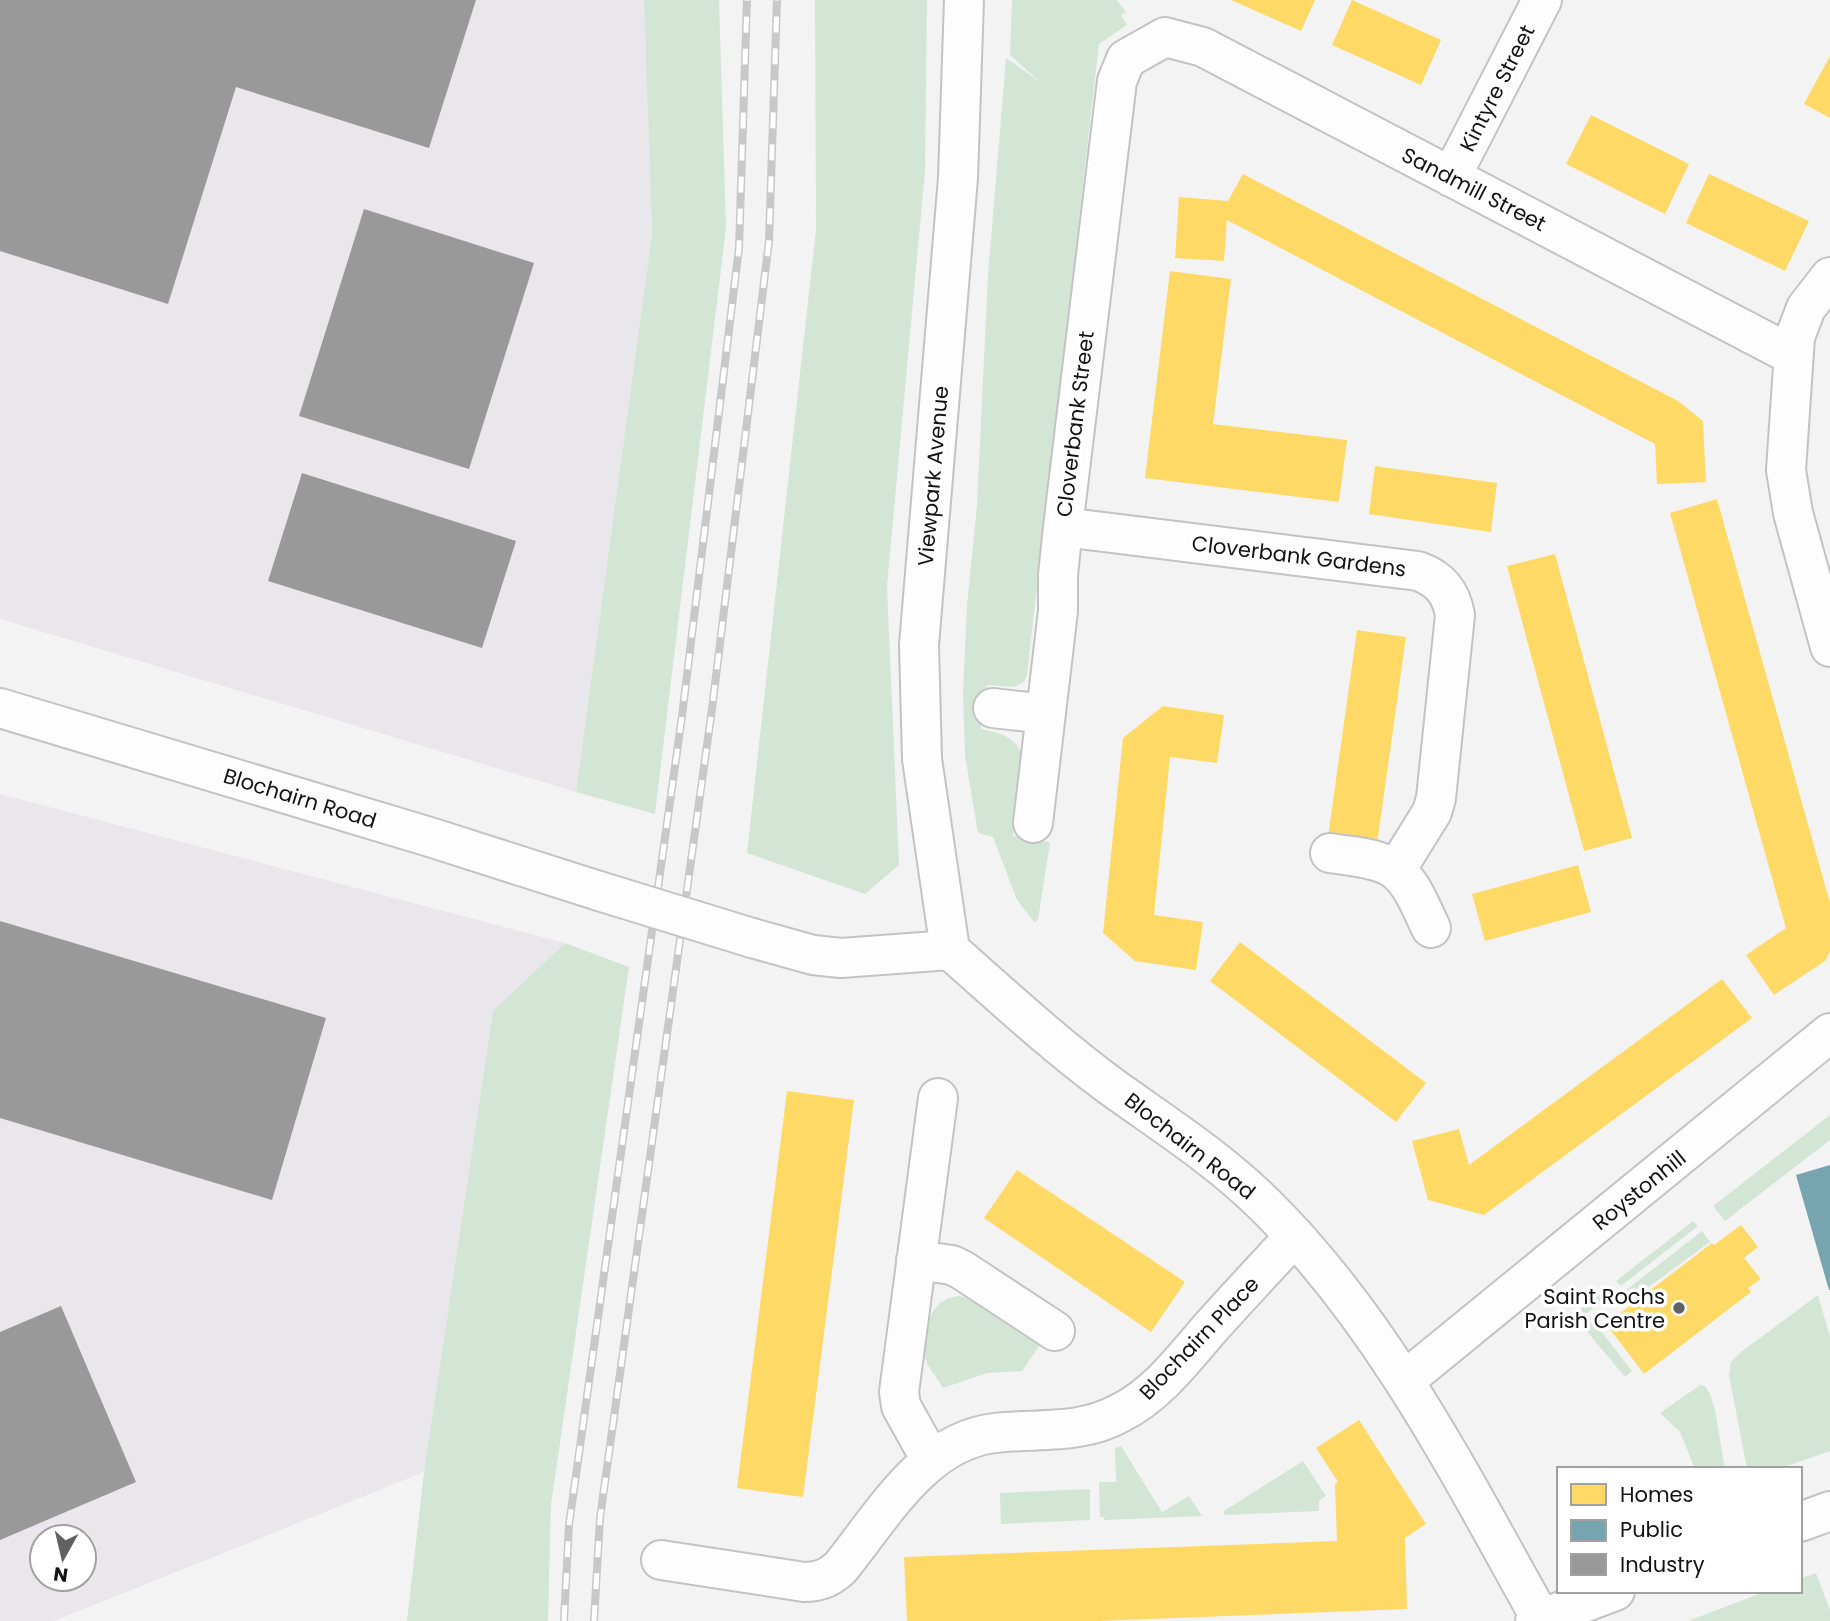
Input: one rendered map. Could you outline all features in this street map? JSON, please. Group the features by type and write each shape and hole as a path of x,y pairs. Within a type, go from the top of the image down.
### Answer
{"street":[{"name":"Viewpark Avenue","path":"950,950 922,759 919,645 958,178 964,0"},
{"name":"Kintyre Street","path":"1451,177 1542,0"},
{"name":"Sandmill Street","path":"1153,42 1165,37 1203,47 1793,355"},
{"name":"Cloverbank Street","path":"1033,823 1058,611 1058,575 1063,527 1116,81 1126,59 1153,42"},
{"path":"1830,277 1806,308 1795,337 1787,446 1789,491 1830,647"},
{"name":"Cloverbank Gardens","path":"1063,527 1418,571 1440,582 1453,603 1455,615 1439,784 1432,812 1396,870"},
{"name":"Blochairn Road","path":"0,708 813,955 841,958 950,950 1074,1058 1231,1174 1295,1236 1337,1288 1404,1381 1538,1620"},
{"path":"993,708 1046,714"},
{"path":"1330,853 1376,861 1396,870 1409,885 1432,928"},
{"name":"Roystonhill","path":"1404,1381 1830,1033"},
{"path":"931,1460 901,1406 899,1392 938,1098"},
{"name":"Blochairn Place","path":"661,1560 804,1582 816,1582 831,1576 914,1475 931,1460 963,1440 998,1432 1054,1431 1100,1423 1139,1401 1174,1370 1295,1236"},
{"path":"916,1260 952,1265 962,1270 1055,1331"},
{"path":"1802,1521 1830,1511"},
{"path":"1538,1620 1610,1593"}],"shaded area":[{"path":"0,0 644,0 652,234 576,792 0,619"},
{"path":"0,794 565,943 493,1012 424,1472 54,1621 0,1621"}],"green space":[{"path":"644,0 719,0 726,228 655,814 576,792 652,234"},
{"path":"815,0 927,0 925,171 887,586 899,865 865,894 747,853 816,229"},
{"path":"1012,0 1117,0 1126,12 1121,15 1127,25 1099,44 1027,675 1024,682 1014,687 987,685 981,729 1012,740 1023,757 1013,836 1050,842 1038,920 1034,922 1017,900 993,837 978,833 965,755 963,694 967,605 977,505 988,275 1006,58 1040,82 1010,55"},
{"path":"565,943 629,967 551,1505 548,1621 407,1621 424,1472 493,1011"},
{"path":"1830,1115 1830,1140 1725,1221 1713,1206"},
{"path":"1693,1221 1698,1226 1621,1286 1616,1281"},
{"path":"1702,1231 1710,1242 1635,1297 1625,1291"},
{"path":"1611,1285 1614,1291 1587,1313 1632,1371 1625,1377 1573,1315"},
{"path":"1818,1295 1830,1337 1830,1451 1785,1467 1747,1467 1729,1375 1731,1362"},
{"path":"959,1296 976,1301 1040,1345 1022,1371 987,1373 943,1388 924,1355 927,1330 938,1305"},
{"path":"1700,1385 1705,1386 1715,1410 1725,1467 1694,1467 1680,1432 1660,1413"},
{"path":"1121,1446 1162,1512 1189,1496 1202,1516 1104,1520 1104,1517 1100,1517 1099,1482 1116,1482 1115,1448"},
{"path":"1303,1461 1326,1496 1319,1501 1319,1511 1224,1515 1224,1511"},
{"path":"1090,1489 1090,1520 1001,1524 1000,1493"},
{"path":"1816,1573 1830,1610 1830,1621 1688,1621 1762,1593 1802,1593 1802,1578"}],"building: Homes":[{"path":"1231,0 1315,0 1301,31"},
{"path":"1352,0 1441,40 1421,85 1332,45"},
{"path":"1830,56 1830,118 1804,104"},
{"path":"1591,115 1689,164 1665,214 1566,164"},
{"path":"1243,174 1678,401 1703,421 1706,482 1657,484 1655,444 1227,220 1224,261 1175,258 1179,197 1228,201"},
{"path":"1709,174 1809,221 1785,271 1686,223"},
{"path":"1170,271 1231,279 1213,424 1347,440 1339,502 1145,478"},
{"path":"1375,466 1497,483 1491,532 1369,514"},
{"path":"1717,499 1830,903 1830,952 1825,961 1774,995 1746,955 1786,928 1670,513"},
{"path":"1555,554 1632,838 1584,851 1507,566"},
{"path":"1357,630 1406,637 1377,844 1328,837"},
{"path":"1163,706 1224,715 1217,763 1170,757 1154,915 1203,922 1196,970 1135,961 1103,933 1123,738"},
{"path":"1578,865 1591,912 1485,941 1472,894"},
{"path":"1240,942 1426,1083 1396,1122 1210,981"},
{"path":"1722,979 1752,1018 1484,1215 1428,1200 1412,1141 1459,1129 1469,1165"},
{"path":"787,1091 854,1100 803,1497 737,1488"},
{"path":"1017,1170 1185,1282 1151,1332 984,1218"},
{"name":"Saint Rochs Parish Centre","path":"1741,1225 1758,1247 1744,1258 1761,1279 1748,1288 1751,1292 1644,1374 1606,1324 1712,1243 1714,1245"},
{"path":"1359,1420 1426,1524 1405,1538 1407,1609 1098,1621 907,1621 904,1557 1337,1541 1335,1484 1338,1482 1316,1448"}],"building: Public":[{"path":"1830,1165 1830,1290 1829,1290 1796,1175"}],"building: Industry":[{"path":"0,0 476,0 429,148 236,87 168,304 0,251"},
{"path":"364,209 534,263 469,469 299,416"},
{"path":"302,473 516,541 482,648 268,581"},
{"path":"0,921 326,1018 272,1200 0,1118"},
{"path":"61,1306 136,1482 40,1523 28,1523 28,1528 0,1540 0,1332"}],"railway":[{"path":"564,1621 569,1525 682,716 739,248 747,0"},
{"path":"594,1621 600,1518 712,709 769,241 777,0"}],"place":[{"name":"Saint Rochs Parish Centre","path":"1679,1308"}]}
